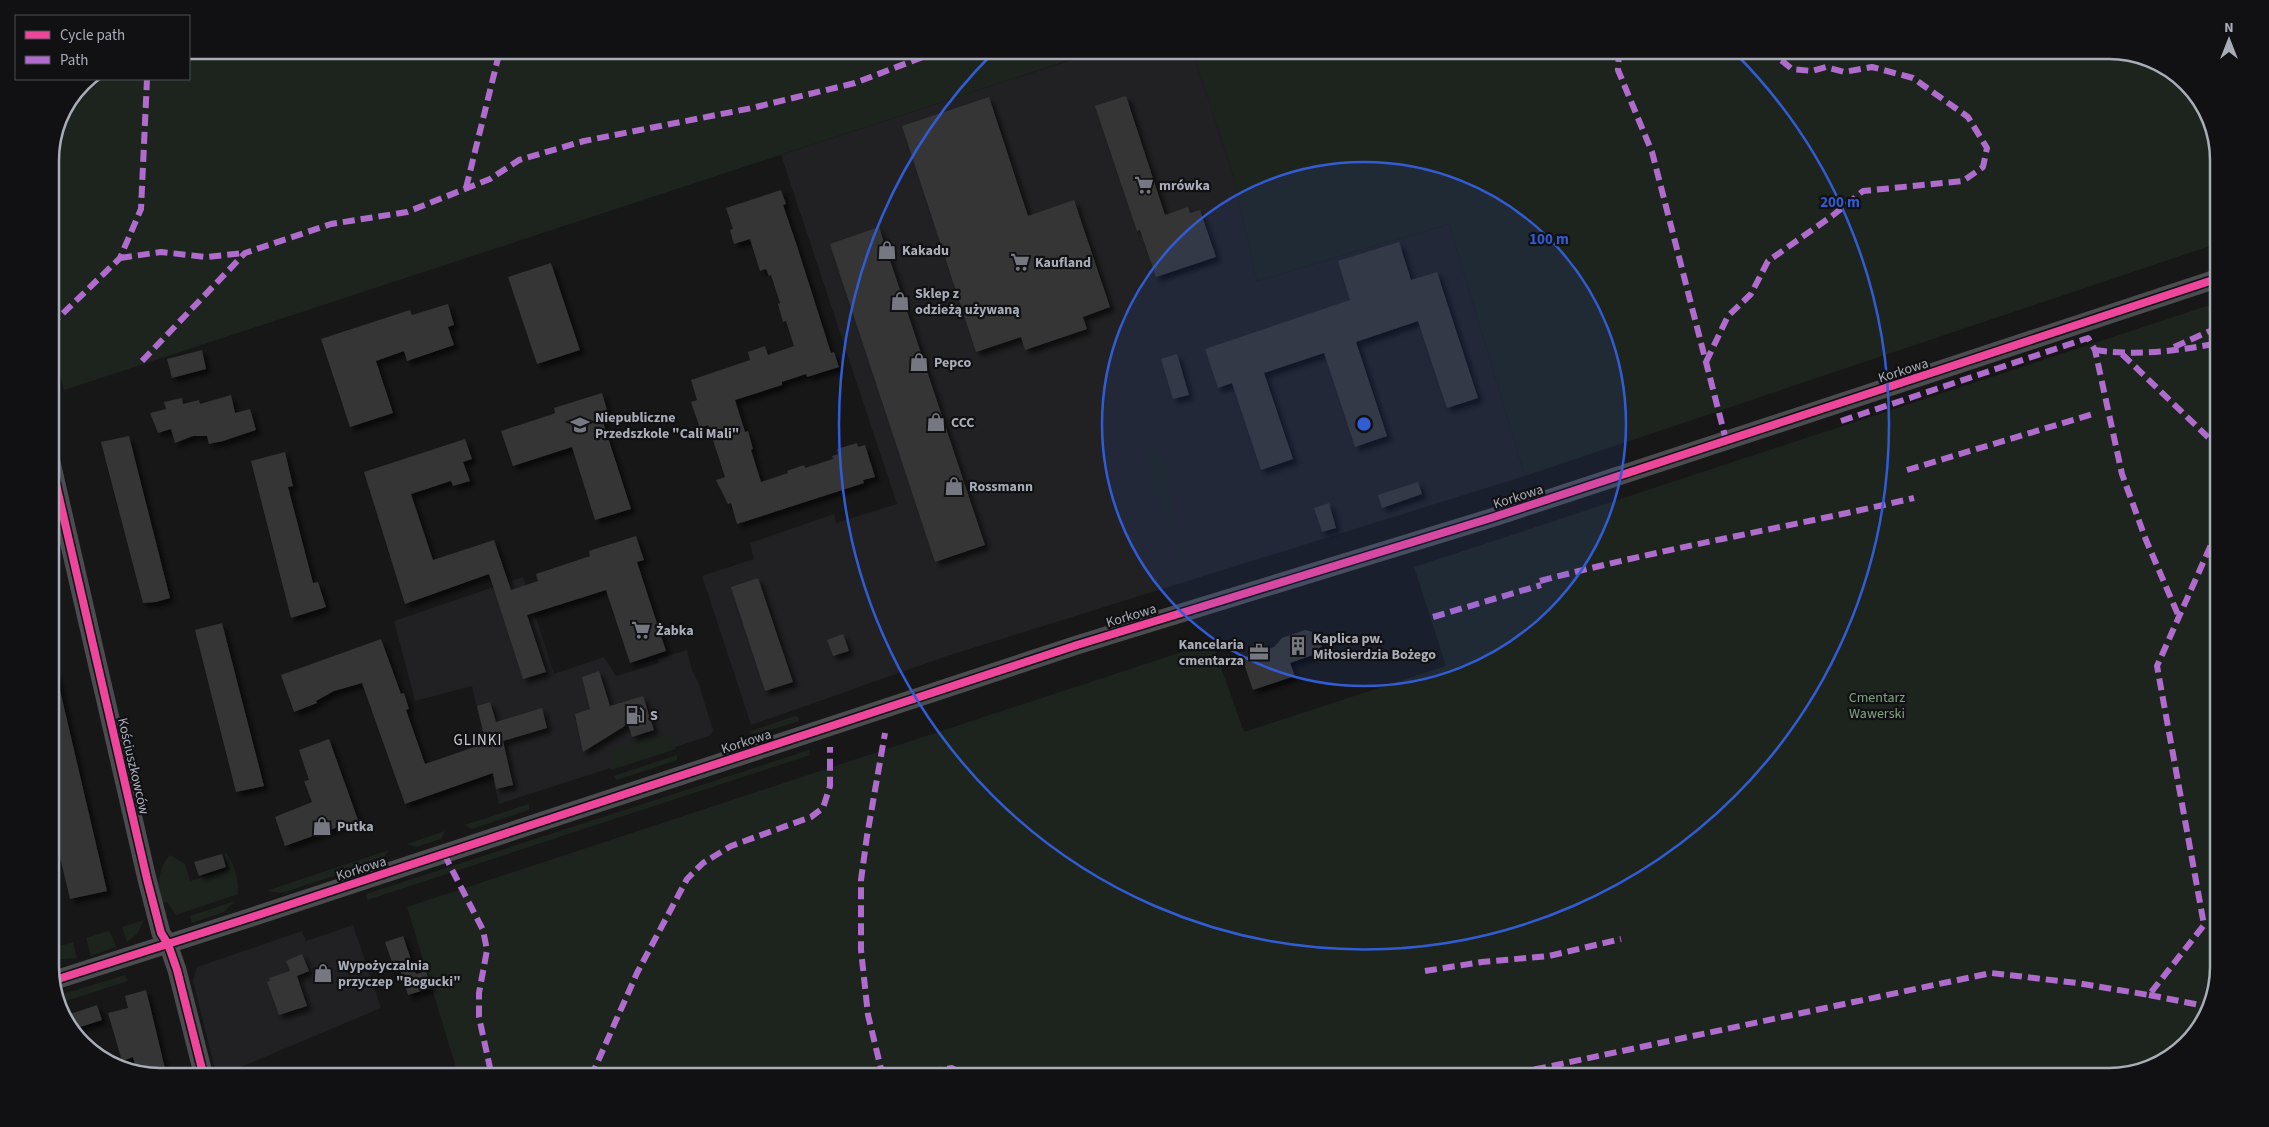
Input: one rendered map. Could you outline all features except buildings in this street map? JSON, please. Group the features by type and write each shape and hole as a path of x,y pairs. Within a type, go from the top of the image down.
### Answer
{"street":[{"name":"Korkowa","path":"60,978 168,944 1055,652 1501,515 2210,281"},
{"name":"Kościuszkowców","path":"59,497 147,879 161,933 168,944 177,970 202,1068"}],"shaded area":[{"path":"1074,59 1195,59 1232,172 1257,281 1449,224 1525,476 947,656 751,725 702,576 754,559 750,543 834,514 836,523 897,504 781,155"},
{"path":"523,577 554,674 604,657 616,676 659,663 658,659 687,650 713,731 709,736 499,804 472,686 415,701 394,621"},
{"path":"353,925 381,1008 238,1068 215,1068 193,981 197,967 302,931 306,941"}],"green space":[{"path":"190,59 1073,59 64,390 59,371 59,153 64,127 72,109 88,88 98,80 190,80"},
{"path":"1195,59 2109,59 2129,61 2154,69 2176,84 2185,93 2200,115 2205,127 2210,153 2210,246 1525,476 1449,224 1257,281 1232,172"},
{"name":"Cmentarz Wawerski","path":"2210,305 2210,967 2207,993 2200,1012 2185,1034 2160,1055 2135,1065 2109,1068 456,1068 407,907 1212,642 1244,732 1446,666 1414,567"},
{"path":"1150,449 1163,455 1165,460 1172,519 1186,569 1183,569 1144,450"},
{"path":"795,716 798,717 799,721 757,734 748,732"},
{"path":"661,735 671,738 676,749 611,770 609,762 614,749"},
{"path":"809,750 810,755 367,900 366,894"},
{"path":"677,755 677,760 617,780 614,776"},
{"path":"529,804 529,810 472,829 465,825"},
{"path":"445,831 441,839 416,847 407,844"},
{"path":"389,850 382,860 282,893 266,891"},
{"path":"224,852 231,860 235,871 238,894 176,915 167,902 162,903 160,890 161,872 170,855 185,864 190,881 229,869"},
{"path":"235,901 224,912 192,923 190,916"},
{"path":"144,920 137,934 127,942 122,927"},
{"path":"108,931 111,933 116,947 91,956 86,938"},
{"path":"73,942 77,958 59,959 59,946"},
{"path":"125,975 128,981 66,1001 63,994"}],"marked path":[{"path":"466,188 498,59"},
{"path":"142,361 245,253 331,224 407,212 490,179 519,160 584,141 752,108 855,83 918,59"},
{"path":"1619,59 1618,70 1652,152 1726,440"},
{"path":"1706,362 1728,316 1751,294 1768,261 1832,216 1863,191 1963,181 1983,167 1987,148 1968,117 1913,78 1872,67 1844,72 1826,67 1812,71 1792,69 1781,59"},
{"path":"59,317 120,258 141,209 147,80"},
{"path":"120,258 161,252 206,257 245,253"},
{"path":"2174,347 2210,331"},
{"path":"1841,421 2088,338 2095,350 2122,474 2146,540 2179,617"},
{"path":"2095,350 2142,353 2210,344"},
{"path":"2122,354 2210,439"},
{"path":"1907,470 2093,414"},
{"path":"1540,581 1633,558 1914,498"},
{"path":"1542,1068 1991,973 2077,983 2149,995 2204,925 2157,666 2210,547"},
{"path":"1433,617 1541,585"},
{"path":"881,1068 868,1015 861,950 861,880 885,733"},
{"path":"595,1068 637,973 687,879 703,863 731,846 811,817 823,808 830,786 830,747"},
{"path":"444,854 483,930 487,950 479,993 479,1017 490,1068"},
{"path":"1425,971 1482,962 1549,956 1621,939"},
{"path":"2149,995 2203,1006"}],"cycle path":[{"path":"60,979 1077,645 1491,518 2210,281"},
{"path":"59,497 147,879 161,933 168,944 177,970 202,1068"}],"place":[{"name":"mrówka","path":"1144,185"},
{"name":"Kakadu","path":"887,250"},
{"name":"Kaufland","path":"1020,262"},
{"name":"Sklep z odzieżą używaną","path":"900,301"},
{"name":"Pepco","path":"919,362"},
{"name":"CCC","path":"936,422"},
{"name":"Niepubliczne Przedszkole \"Cali Mali\"","path":"580,425"},
{"name":"Rossmann","path":"954,486"},
{"name":"Żabka","path":"641,630"},
{"name":"Kaplica pw. Miłosierdzia Bożego","path":"1298,646"},
{"name":"Kancelaria cmentarza","path":"1259,652"},
{"name":"S","path":"635,715"},
{"name":"Putka","path":"322,826"},
{"name":"Wypożyczalnia przyczep \"Bogucki\"","path":"323,973"}],"district":[{"name":"GLINKI","path":"478,740"}]}
